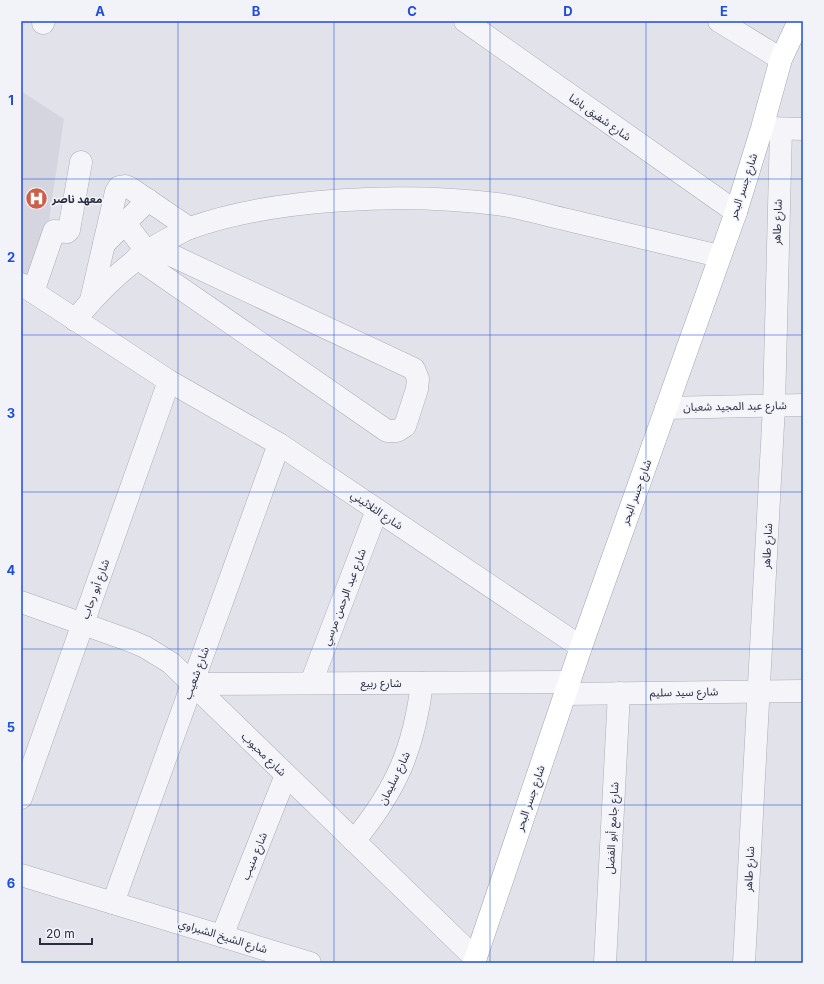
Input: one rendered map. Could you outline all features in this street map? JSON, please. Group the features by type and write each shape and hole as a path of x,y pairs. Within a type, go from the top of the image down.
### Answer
{"main road":[{"name":"شارع جسر البحر","path":"474,960 581,647 719,256 771,128 781,59 799,21"}],"street":[{"name":"شارع شفيق باشا","path":"465,21 736,212"},
{"path":"719,21 781,59"},
{"path":"771,128 803,129"},
{"name":"شارع طاهر","path":"744,963 760,691 774,406 771,128"},
{"path":"27,288 54,231 66,232 69,230 81,162"},
{"path":"91,300 116,192 119,187 125,186 130,188 189,228"},
{"path":"75,320 91,300 124,267 146,252 189,228 252,212 305,204 359,200 429,199 498,204 719,256"},
{"path":"104,244 148,200"},
{"path":"125,224 146,252 387,431 396,431 405,426 418,389 418,379 414,369 146,252"},
{"name":"شارع الثلاثيني","path":"27,288 169,381 279,444 581,647"},
{"name":"شارع أبو رحاب","path":"21,798 169,381"},
{"name":"شارع عبد المجيد شعبان","path":"666,408 803,405"},
{"name":"شارع شعيب","path":"112,903 279,444"},
{"name":"شارع عبد الرحمن مرسي","path":"312,683 377,510"},
{"name":"شارع محبوب","path":"21,602 145,647 171,663 474,960"},
{"name":"شارع ربيع","path":"192,684 422,683 568,688"},
{"name":"شارع سليمان","path":"354,841 373,818 389,794 402,768 413,733 422,683"},
{"name":"شارع سيد سليم","path":"568,688 620,693 803,691"},
{"name":"شارع جامع أبو الفضل","path":"605,963 620,693"},
{"name":"شارع منيب","path":"222,936 286,775"},
{"name":"شارع الشيخ الشبراوي","path":"21,875 310,963"}],"shaded area":[{"name":"معهد ناصر","path":"21,91 64,119 40,281 21,278"}],"place":[{"name":"معهد ناصر","path":"37,199"}]}
